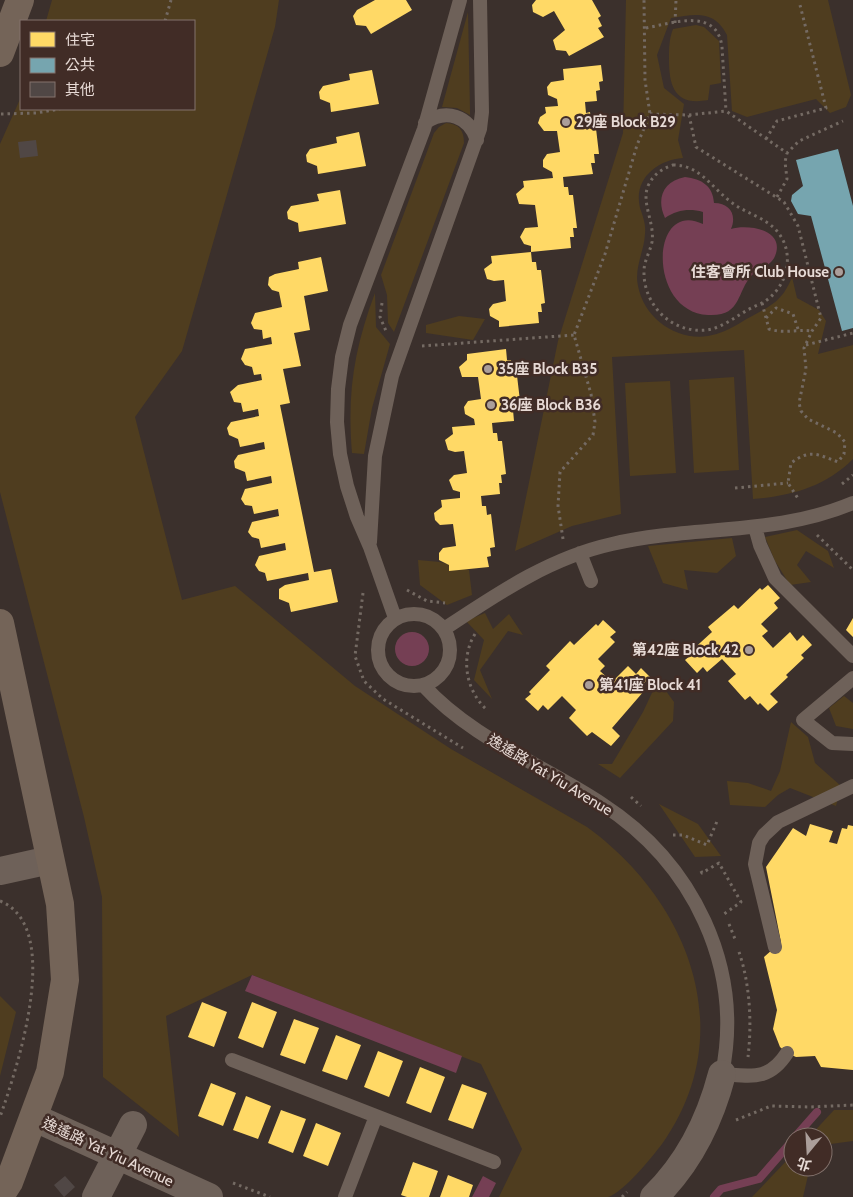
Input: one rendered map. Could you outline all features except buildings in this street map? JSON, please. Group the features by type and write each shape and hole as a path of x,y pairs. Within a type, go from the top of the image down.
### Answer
{"main road":[{"path":"0,53 20,0"},
{"path":"0,623 60,904 65,980 55,1051 35,1118 9,1182 0,1196"}],"street":[{"path":"0,871 50,860"},
{"name":"逸遙路 Yat Yiu Avenue","path":"641,1194 675,1174 691,1151 715,1101 722,1074"},
{"name":"逸遙路 Yat Yiu Avenue","path":"35,1118 209,1197"},
{"path":"96,1197 133,1125"}],"lane":[{"path":"395,618 370,547 357,518 347,486 337,422 342,357 350,326 425,123 460,0"},
{"path":"370,547 375,456 383,411 403,341 477,140 482,112 480,0"},
{"path":"425,123 434,117 455,116 469,124 477,140"},
{"path":"444,629 529,575 580,553 641,538 755,527 804,520 853,502"},
{"path":"755,527 760,545 775,578 853,656"},
{"path":"580,553 590,581"},
{"path":"405,614 422,614 437,621 444,629 450,651 448,663 442,673 434,680 423,685 400,684 390,678 380,664 377,646 380,635 395,618 405,614"},
{"path":"853,678 804,720 832,743 853,744"},
{"name":"逸遙路 Yat Yiu Avenue","path":"423,685 441,704 467,725 602,804 625,820 645,838 681,880 708,929 722,967 728,1024 722,1074"},
{"path":"775,947 756,869 756,853 759,843 764,835 778,822 853,786"},
{"path":"722,1074 755,1076 768,1073 779,1065 787,1053"},
{"path":"232,1060 494,1162"},
{"path":"345,1197 376,1116"}],"path":[{"path":"165,20 171,0"},
{"path":"570,540 564,542 560,524 558,506 560,472 592,436 595,422 595,408 574,336 605,254 637,145 650,114 645,80 646,28 644,0"},
{"path":"674,23 676,0"},
{"path":"766,139 778,121 826,108 800,5"},
{"path":"646,28 700,20 709,23 716,29 721,37 726,111"},
{"path":"0,114 36,113 54,110"},
{"path":"650,114 689,115 726,111 787,153"},
{"path":"689,115 696,147 784,202 798,226 821,318 805,345 806,369 800,403 801,411 808,419 837,433 845,442 844,454 838,462 817,454 804,454 791,463 788,483 802,504 800,505"},
{"path":"777,197 787,179 785,162 787,153 799,141 843,121"},
{"path":"673,166 691,167 733,203 769,223 777,230 787,252 786,274 774,296 762,303 721,326 707,330 679,326 656,310 649,298 644,270 652,243 653,230 646,197 647,188 657,173 673,166"},
{"path":"367,279 378,283 380,290 380,317 386,332 392,338 418,347 574,336"},
{"path":"762,303 769,329 780,333 798,329 812,331"},
{"path":"766,318 776,308 792,314 798,329"},
{"path":"805,345 853,333"},
{"path":"835,488 853,475"},
{"path":"734,488 788,483"},
{"path":"822,531 814,533 853,570"},
{"path":"402,586 414,595 427,601 448,602"},
{"path":"363,590 362,614 355,643 355,656 364,681 383,699 464,748"},
{"path":"476,632 468,651 468,679 482,705 492,715"},
{"path":"622,791 646,810"},
{"path":"673,835 684,835 707,846 718,819"},
{"path":"667,829 676,840"},
{"path":"696,866 702,873 719,863 741,902 724,912 743,962"},
{"path":"0,901 24,922 33,956 32,1001 17,1069 0,1117"},
{"path":"730,1122 771,1106 833,1107 853,1105"},
{"path":"622,1197 641,1194"}],"shaded area":[{"path":"52,0 279,0 275,27 182,351 135,417 182,600 235,586 355,686 451,749 587,827 623,857 653,892 676,931 692,972 700,1014 698,1058 686,1102 662,1144 637,1174 621,1189 608,1197 499,1197 522,1149 481,1064 252,975 166,1016 179,1137 103,1077 102,897 84,817 0,492 0,144 20,99 20,110 195,110 195,20 46,20"},
{"path":"626,0 828,0 851,95 846,107 830,113 816,99 747,117 732,111 727,35 722,27 716,21 704,16 688,15 671,18 657,55 664,88 684,104 678,140 683,158 656,167 649,173 640,188 640,208 645,230 637,279 641,298 654,317 673,331 696,337 721,333 764,310 783,294 792,277 797,298 819,310 826,321 818,354 853,345 853,459 831,477 807,488 767,498 753,499 744,350 612,357 621,514 572,526 515,551 558,341 623,133"},
{"path":"468,12 470,115 457,108 442,107"},
{"path":"696,25 704,27 719,41 721,83 710,85 708,100 697,101 688,100 676,93 669,70 669,48 673,29"},
{"path":"446,123 460,128 464,143 394,332 388,323 387,295 381,275 434,133"},
{"path":"685,177 706,184 711,192 714,203 724,205 731,211 733,224 731,229 746,227 763,230 775,240 777,247 775,256 768,265 752,275 733,308 719,315 708,315 688,309 674,296 666,278 663,259 665,241 673,227 685,220 703,224 703,212 688,210 674,213 665,218 662,211 663,192 671,182"},
{"path":"375,293 376,327 390,344 372,408 364,454 352,453 351,411 354,372 362,333"},
{"path":"459,316 485,319 473,340 426,333 426,325"},
{"path":"734,377 739,470 694,473 689,380"},
{"path":"670,381 676,473 630,476 625,383"},
{"path":"797,530 828,551 834,568 806,551 797,565 811,582 790,585 775,561 765,537"},
{"path":"732,538 736,556 717,573 684,570 688,590 663,583 648,546"},
{"path":"418,560 440,562 469,570 472,595 447,605 420,585"},
{"path":"485,613 493,629 509,614 523,635 508,631 480,670 492,699 474,680 484,640 466,621"},
{"path":"412,632 419,633 424,637 428,642 428,656 424,661 419,665 412,666 405,665 400,661 396,656 395,649 396,642 400,637 405,633"},
{"path":"658,680 674,702 673,721 620,778 598,764 612,764 643,712"},
{"path":"844,696 853,703 853,729 836,726 829,708"},
{"path":"791,722 808,737 815,763 841,786 836,806 790,788 778,795 765,807 730,805 727,781 748,783 771,791 780,771"},
{"path":"659,804 698,824 721,856 695,857"},
{"path":"252,975 462,1056 456,1073 245,991"},
{"path":"0,996 16,1012 0,1076"},
{"path":"834,1110 853,1110 853,1141 833,1144 833,1127 818,1127"},
{"path":"783,1164 783,1177 808,1177 803,1197 752,1197"},
{"path":"483,1176 496,1183 489,1197 472,1197"}],"waterway":[{"path":"804,1127 817,1112"},
{"path":"714,1197 721,1189 759,1179 783,1151"}],"place":[{"name":"29座 Block B29","path":"566,122"},
{"name":"住客會所 Club House","path":"839,272"},
{"name":"35座 Block B35","path":"488,369"},
{"name":"36座 Block B36","path":"491,405"},
{"name":"第42座 Block 42","path":"749,650"},
{"name":"第41座 Block 41","path":"589,685"}]}
